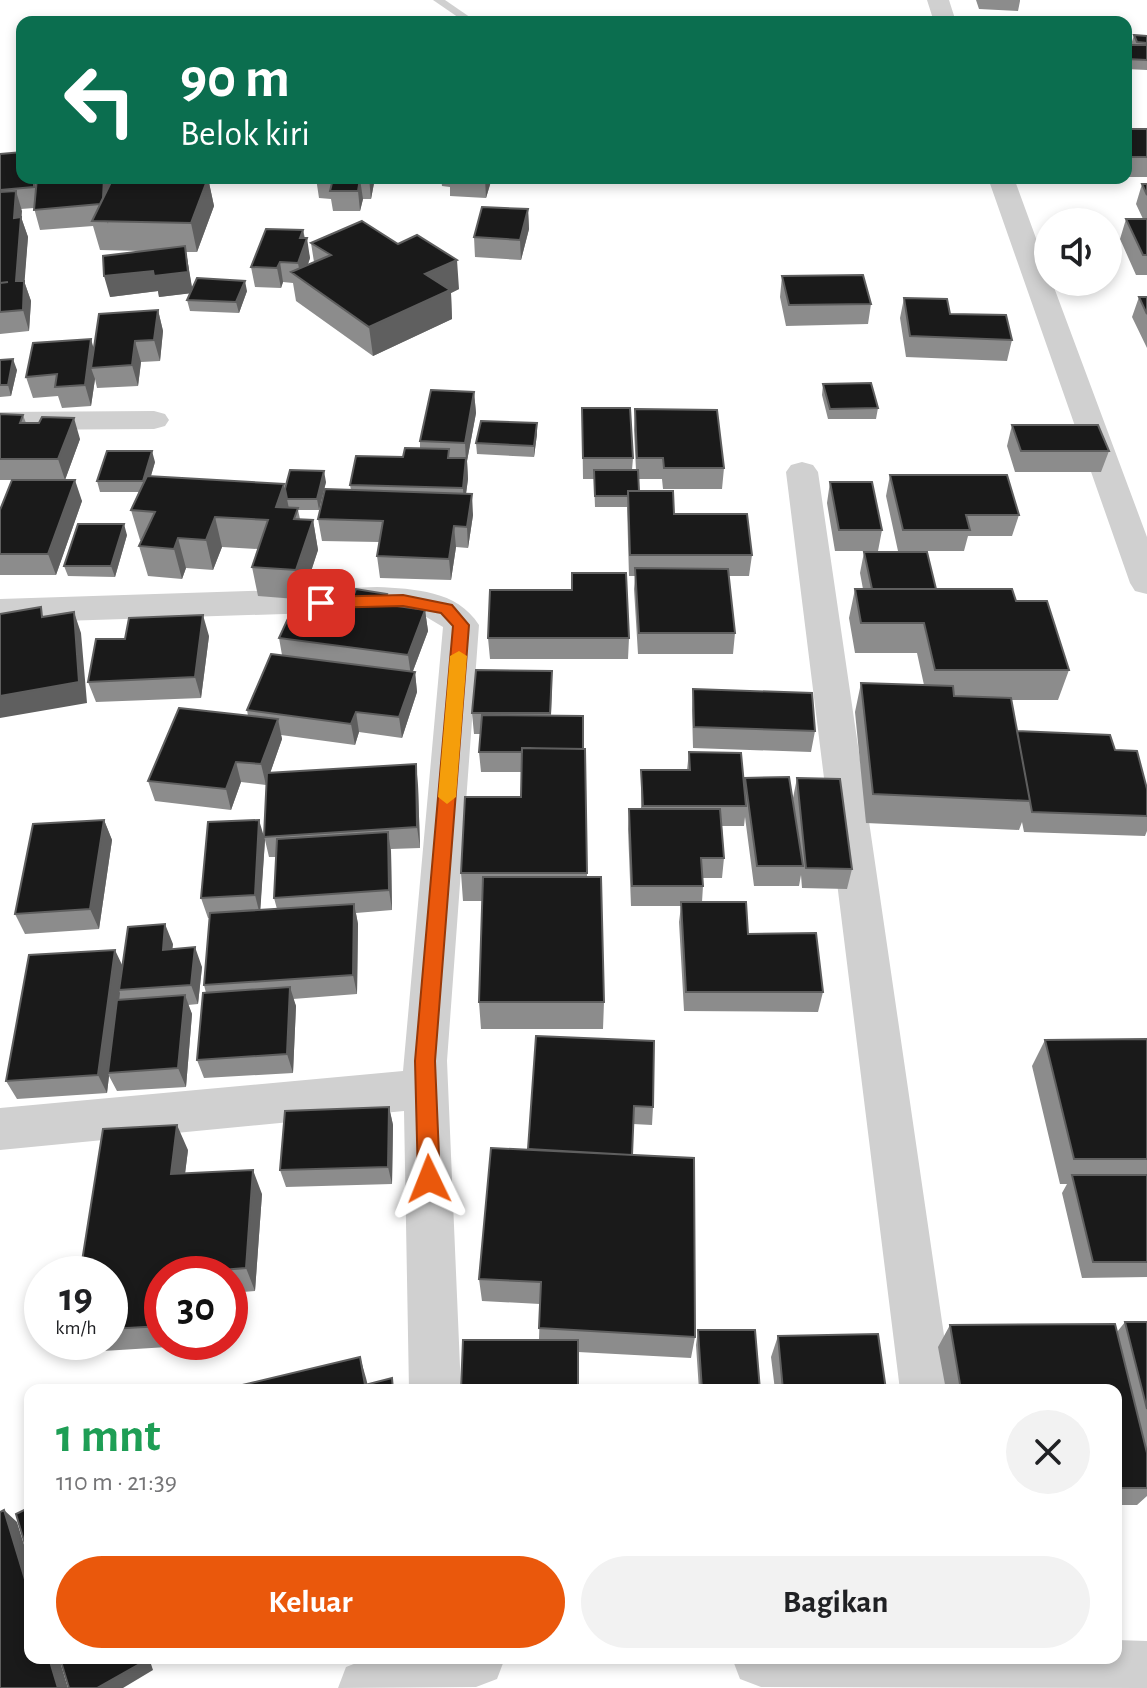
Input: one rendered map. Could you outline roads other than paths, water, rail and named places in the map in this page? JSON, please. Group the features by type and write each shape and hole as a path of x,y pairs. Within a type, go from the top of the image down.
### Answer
{"street":[{"path":"1003,184 1147,583"},
{"path":"0,421 154,420"},
{"path":"802,472 925,1384"},
{"path":"0,611 170,608 377,599 403,600 446,609 461,625 425,1061 435,1384"},
{"path":"0,1129 427,1089"},
{"path":"367,1688 438,1664"},
{"path":"1024,1664 1147,1670"}],"lane":[{"path":"438,0 463,16"}]}
